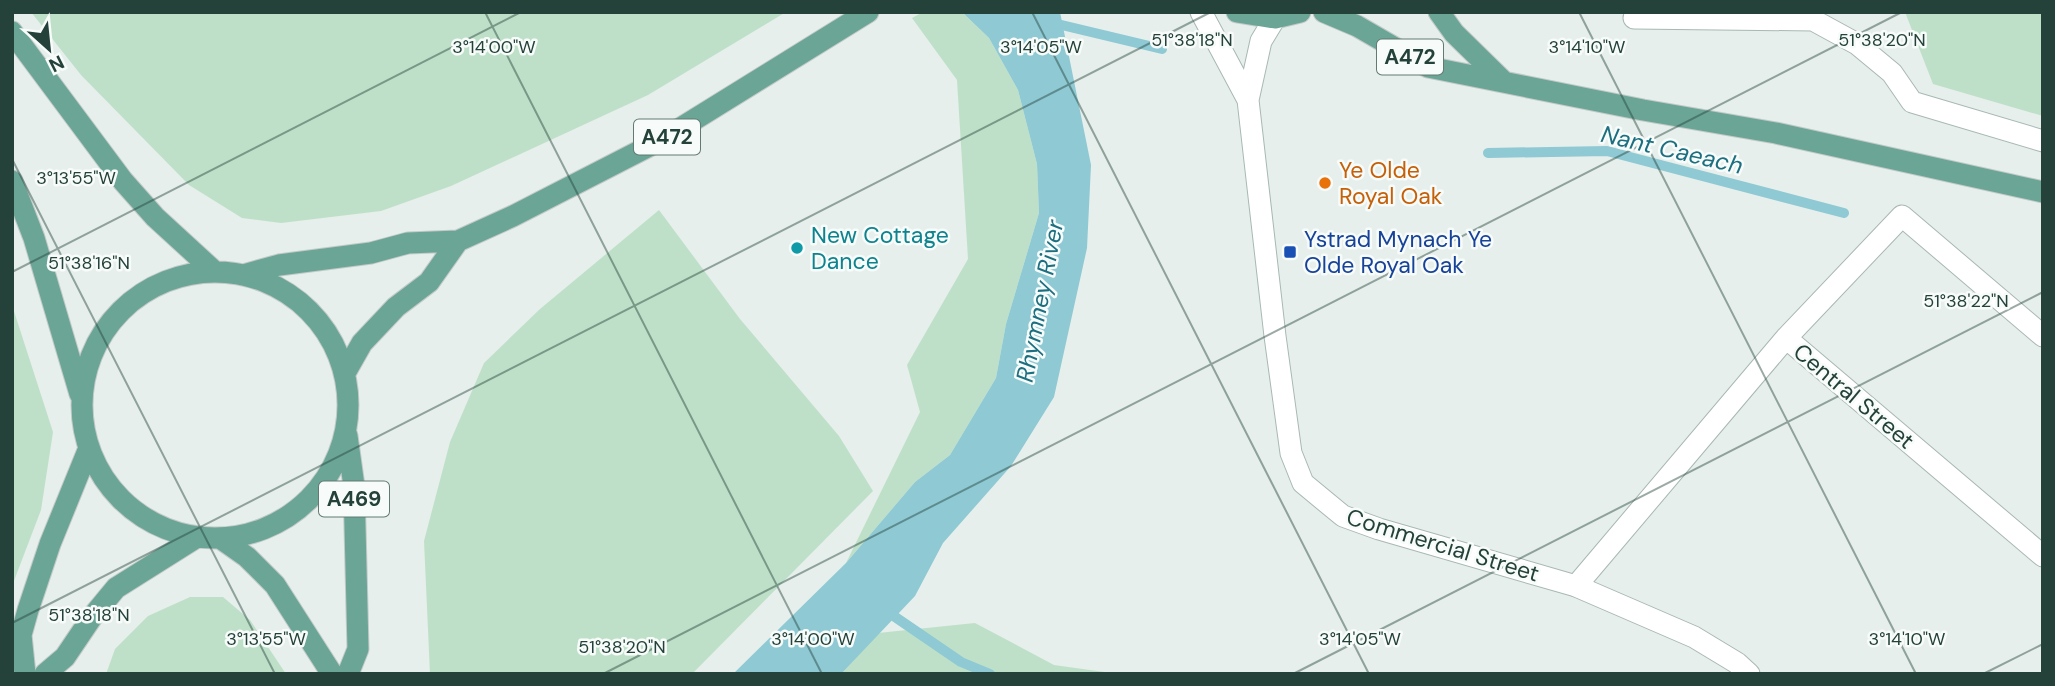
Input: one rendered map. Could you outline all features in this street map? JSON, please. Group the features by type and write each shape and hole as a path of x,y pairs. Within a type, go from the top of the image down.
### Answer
{"main road":[{"path":"1237,12 1275,18 1300,12"},
{"name":"A472","path":"1324,12 1357,26 1428,67 1643,110 1776,133 2043,192"},
{"name":"A472","path":"1439,12 1454,33 1503,80"},
{"name":"A472","path":"243,275 279,265 371,253 408,243 458,241 556,195 663,139 867,13"},
{"path":"12,32 122,181 155,217 215,272"},
{"path":"12,181 34,238 82,399"},
{"name":"A472","path":"345,373 362,343 396,307 429,282 458,241"},
{"path":"215,272 243,275 280,289 297,300 318,320 334,345 345,373 348,411 340,452 330,472 302,507 284,520 263,529 242,536 220,538 197,537 168,530 142,517 119,498 101,475 89,448 83,424 82,399 88,366 102,335 123,309 150,289 181,277 215,272"},
{"name":"A469","path":"346,431 354,486 358,649 348,674"},
{"path":"25,674 21,635 28,610 50,544 89,448"},
{"path":"45,674 65,657 116,588 197,537"},
{"path":"220,538 247,557 275,585 332,674"}],"street":[{"name":"Commercial Street","path":"1200,12 1248,100"},
{"name":"Commercial Street","path":"1275,18 1261,41 1248,100 1291,453 1303,483 1343,516 1576,586 1694,637 1737,663 1749,674"},
{"path":"1634,18 1813,20 1866,51 1892,73 1912,102 2043,141"},
{"path":"1786,338 1902,216 2043,336"},
{"name":"Central Street","path":"1576,586 1786,338 2043,556"}],"green space":[{"path":"31,12 786,12 648,95 451,186 381,211 281,223 242,218 189,185 81,75"},
{"path":"923,12 962,12 989,38 1018,90 1037,164 1039,213 1006,324 996,378 950,455 915,482 846,563 920,412 907,365 968,259 957,80 912,18"},
{"path":"1905,12 2043,12 2043,116 1933,84"},
{"path":"659,210 740,319 839,436 873,491 692,674 430,674 424,541 450,442 484,363 540,309"},
{"path":"12,305 53,432 41,510 12,586"},
{"path":"190,597 223,597 250,620 286,674 106,674 115,649 148,616"},
{"path":"975,623 1054,665 1119,674 841,674 878,633"}],"water":[{"name":"Rhymney River","path":"962,12 1060,12 1091,165 1087,248 1054,397 1011,466 943,543 915,596 841,674 733,674 846,563 915,482 950,455 996,378 1006,324 1039,213 1037,164 1018,90 989,38"}],"waterway":[{"name":"Nant Caeach","path":"1049,22 1162,49"},
{"name":"Nant Caeach","path":"1488,153 1607,151 1844,213"},
{"path":"882,608 961,662 990,674"}],"place":[{"name":"Ye Olde Royal Oak","path":"1325,183"},
{"name":"New Cottage Dance","path":"797,248"},
{"name":"Ystrad Mynach Ye Olde Royal Oak","path":"1290,252"}]}
